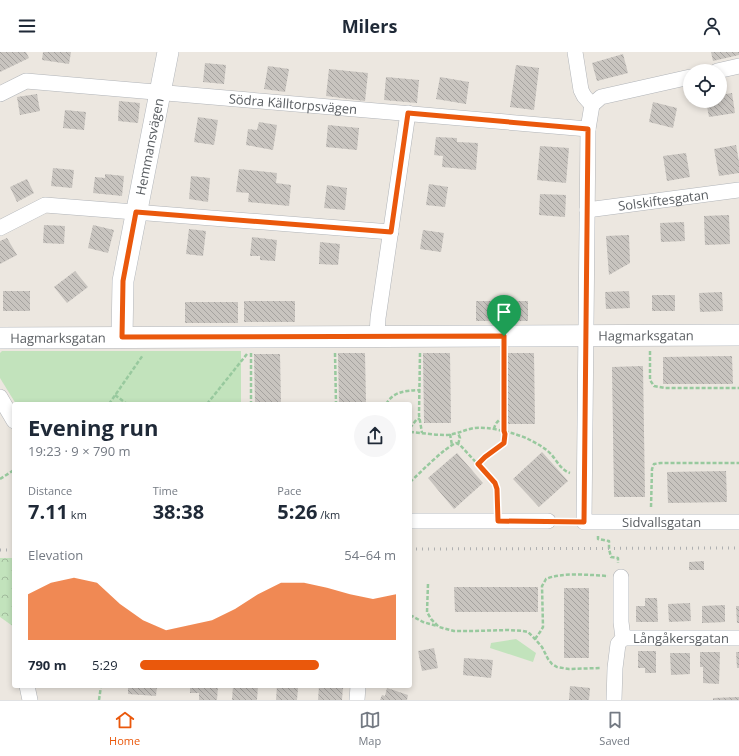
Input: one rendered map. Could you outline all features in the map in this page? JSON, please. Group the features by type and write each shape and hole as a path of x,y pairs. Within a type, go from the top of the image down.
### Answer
{"street":[{"name":"Hemmansvägen","path":"122,337 123,281 168,52"},
{"path":"575,52 581,90 592,105"},
{"path":"727,69 739,66"},
{"path":"584,522 588,129 592,105 601,97 683,79"},
{"name":"Södra Källtorpsvägen","path":"0,94 26,81 588,129"},
{"path":"377,336 378,318 408,113"},
{"name":"Solskiftesgatan","path":"587,210 739,190"},
{"path":"0,228 45,205 391,232"},
{"name":"Hagmarksgatan","path":"0,338 739,335"},
{"path":"0,397 12,418"},
{"path":"412,521 548,521"},
{"name":"Sidvallsgatan","path":"584,522 739,522"},
{"path":"614,700 615,668 618,644 623,638 621,622 621,577"},
{"name":"Långåkersgatan","path":"623,638 739,638"},
{"path":"27,688 30,700"},
{"path":"357,700 358,688"}],"path":[{"path":"649,335 650,380 651,384 654,386 665,388 739,388"},
{"path":"335,336 336,402"},
{"path":"420,336 420,419 422,433"},
{"path":"478,464 504,443 504,336"},
{"path":"110,402 144,353 150,337"},
{"path":"209,402 251,348 251,402"},
{"path":"387,402 396,394 403,391 420,390"},
{"path":"115,395 124,402"},
{"path":"494,429 494,425 504,418"},
{"path":"412,424 416,419 420,419"},
{"path":"412,432 450,434 476,428 504,431 525,437 538,444 567,472 572,474 585,473"},
{"path":"458,433 460,438 458,444"},
{"path":"450,434 452,445"},
{"path":"412,480 456,443 460,445 495,483 497,489 498,521"},
{"path":"651,522 652,469 654,464 739,462"},
{"path":"0,479 12,471"},
{"path":"535,638 543,627 542,586 546,579 555,576 573,575 621,577 618,558 611,557 609,541 598,539 598,532 584,522"},
{"path":"428,584 427,612 431,619 439,627"},
{"path":"412,616 423,622 454,630 509,630 528,632 542,647 552,664 557,667 615,668"},
{"path":"99,700 102,688"}],"green space":[{"path":"2,351 241,351 241,402 15,402 0,378 0,353"},
{"path":"0,558 12,558 12,626 0,617"},
{"path":"516,639 536,653 533,662 490,648 491,643"}],"building":[{"path":"0,52 26,52 29,58 0,72"},
{"path":"43,52 71,52 69,64 42,60"},
{"path":"711,52 739,52 739,55 713,61"},
{"path":"623,54 628,73 597,81 592,63"},
{"path":"205,63 226,65 224,84 203,82"},
{"path":"516,65 539,68 534,110 510,107"},
{"path":"268,66 289,69 285,92 264,89"},
{"path":"329,69 368,73 365,101 326,96"},
{"path":"386,77 419,80 417,103 384,100"},
{"path":"440,77 469,82 466,104 436,99"},
{"path":"732,93 735,113 709,117 707,108 727,108 727,94"},
{"path":"37,94 40,111 20,115 17,97"},
{"path":"119,101 140,103 138,123 118,121"},
{"path":"653,102 677,108 673,128 649,122"},
{"path":"65,110 86,112 84,130 63,128"},
{"path":"198,117 218,120 214,145 194,142"},
{"path":"259,122 277,125 273,150 246,145 248,129 257,130"},
{"path":"328,125 359,128 357,150 326,147"},
{"path":"436,137 457,138 457,142 478,143 476,170 442,167 443,156 434,155"},
{"path":"736,145 739,173 719,176 714,149"},
{"path":"540,146 569,148 566,183 537,180"},
{"path":"686,153 690,177 667,181 663,156"},
{"path":"53,168 74,170 72,188 51,186"},
{"path":"239,169 277,173 276,183 291,185 289,206 248,202 249,193 236,192"},
{"path":"105,174 124,176 122,196 93,193 95,177 105,178"},
{"path":"191,176 210,178 208,202 189,199"},
{"path":"27,179 34,193 17,202 10,187"},
{"path":"429,184 448,187 445,207 426,205"},
{"path":"327,185 347,188 345,210 324,208"},
{"path":"540,194 566,195 565,217 539,215"},
{"path":"729,215 730,244 705,245 704,216"},
{"path":"684,222 685,241 661,242 660,223"},
{"path":"44,225 65,226 64,244 43,243"},
{"path":"93,225 114,230 108,253 88,248"},
{"path":"189,229 206,231 203,256 186,254"},
{"path":"423,230 444,233 441,252 420,249"},
{"path":"629,235 630,263 609,275 606,236"},
{"path":"252,237 277,240 275,261 260,260 260,256 250,256"},
{"path":"7,238 17,255 0,264 0,241"},
{"path":"320,242 340,244 338,265 319,264"},
{"path":"75,271 88,287 67,303 54,287"},
{"path":"3,291 30,291 30,311 3,311"},
{"path":"629,291 630,308 606,309 605,292"},
{"path":"722,292 723,311 700,312 699,293"},
{"path":"652,295 675,295 675,311 652,311"},
{"path":"244,301 295,301 295,322 244,322"},
{"path":"476,301 528,301 528,321 476,321"},
{"path":"185,302 238,302 238,323 185,323"},
{"path":"338,353 365,353 366,402 339,402"},
{"path":"423,353 450,353 451,423 424,423"},
{"path":"507,353 534,353 535,424 508,424"},
{"path":"254,354 280,354 281,402 255,402"},
{"path":"732,356 733,384 663,384 663,357"},
{"path":"643,366 645,497 614,497 612,367"},
{"path":"542,452 568,481 539,507 513,479"},
{"path":"457,453 483,483 454,509 428,478"},
{"path":"726,471 727,502 668,503 667,472"},
{"path":"704,561 704,570 689,570 689,562"},
{"path":"454,587 538,587 538,612 455,612"},
{"path":"564,588 589,588 589,658 564,658"},
{"path":"645,598 657,598 658,622 636,622 636,606 645,606"},
{"path":"690,603 691,621 669,622 668,604"},
{"path":"725,605 725,622 702,623 702,606"},
{"path":"736,606 739,606 739,623 737,623"},
{"path":"434,648 438,668 422,671 418,651"},
{"path":"638,651 656,651 656,673 645,673 645,668 638,668"},
{"path":"700,652 720,652 719,684 703,683 703,667 700,667"},
{"path":"736,652 739,652 739,668 737,668"},
{"path":"670,653 690,653 690,674 671,675"},
{"path":"464,658 493,660 491,678 463,675"},
{"path":"570,686 590,688 589,700 569,700"},
{"path":"128,688 157,688 156,696 128,694"},
{"path":"190,688 218,688 217,700 199,700 199,693 190,693"},
{"path":"233,688 258,688 257,700 232,700"},
{"path":"277,688 298,688 297,700 276,700"},
{"path":"319,688 343,688 342,700 318,700"},
{"path":"387,688 408,695 407,700 380,700 382,695 385,696"},
{"path":"739,697 739,700 713,700 713,698"}],"railway":[{"path":"412,549 739,548"},
{"path":"0,550 12,550"}],"route":[{"path":"408,113 588,129 584,522 498,521 498,497 495,483 478,464 504,443 504,336 122,337 123,281 136,212 391,232 408,113"}]}
